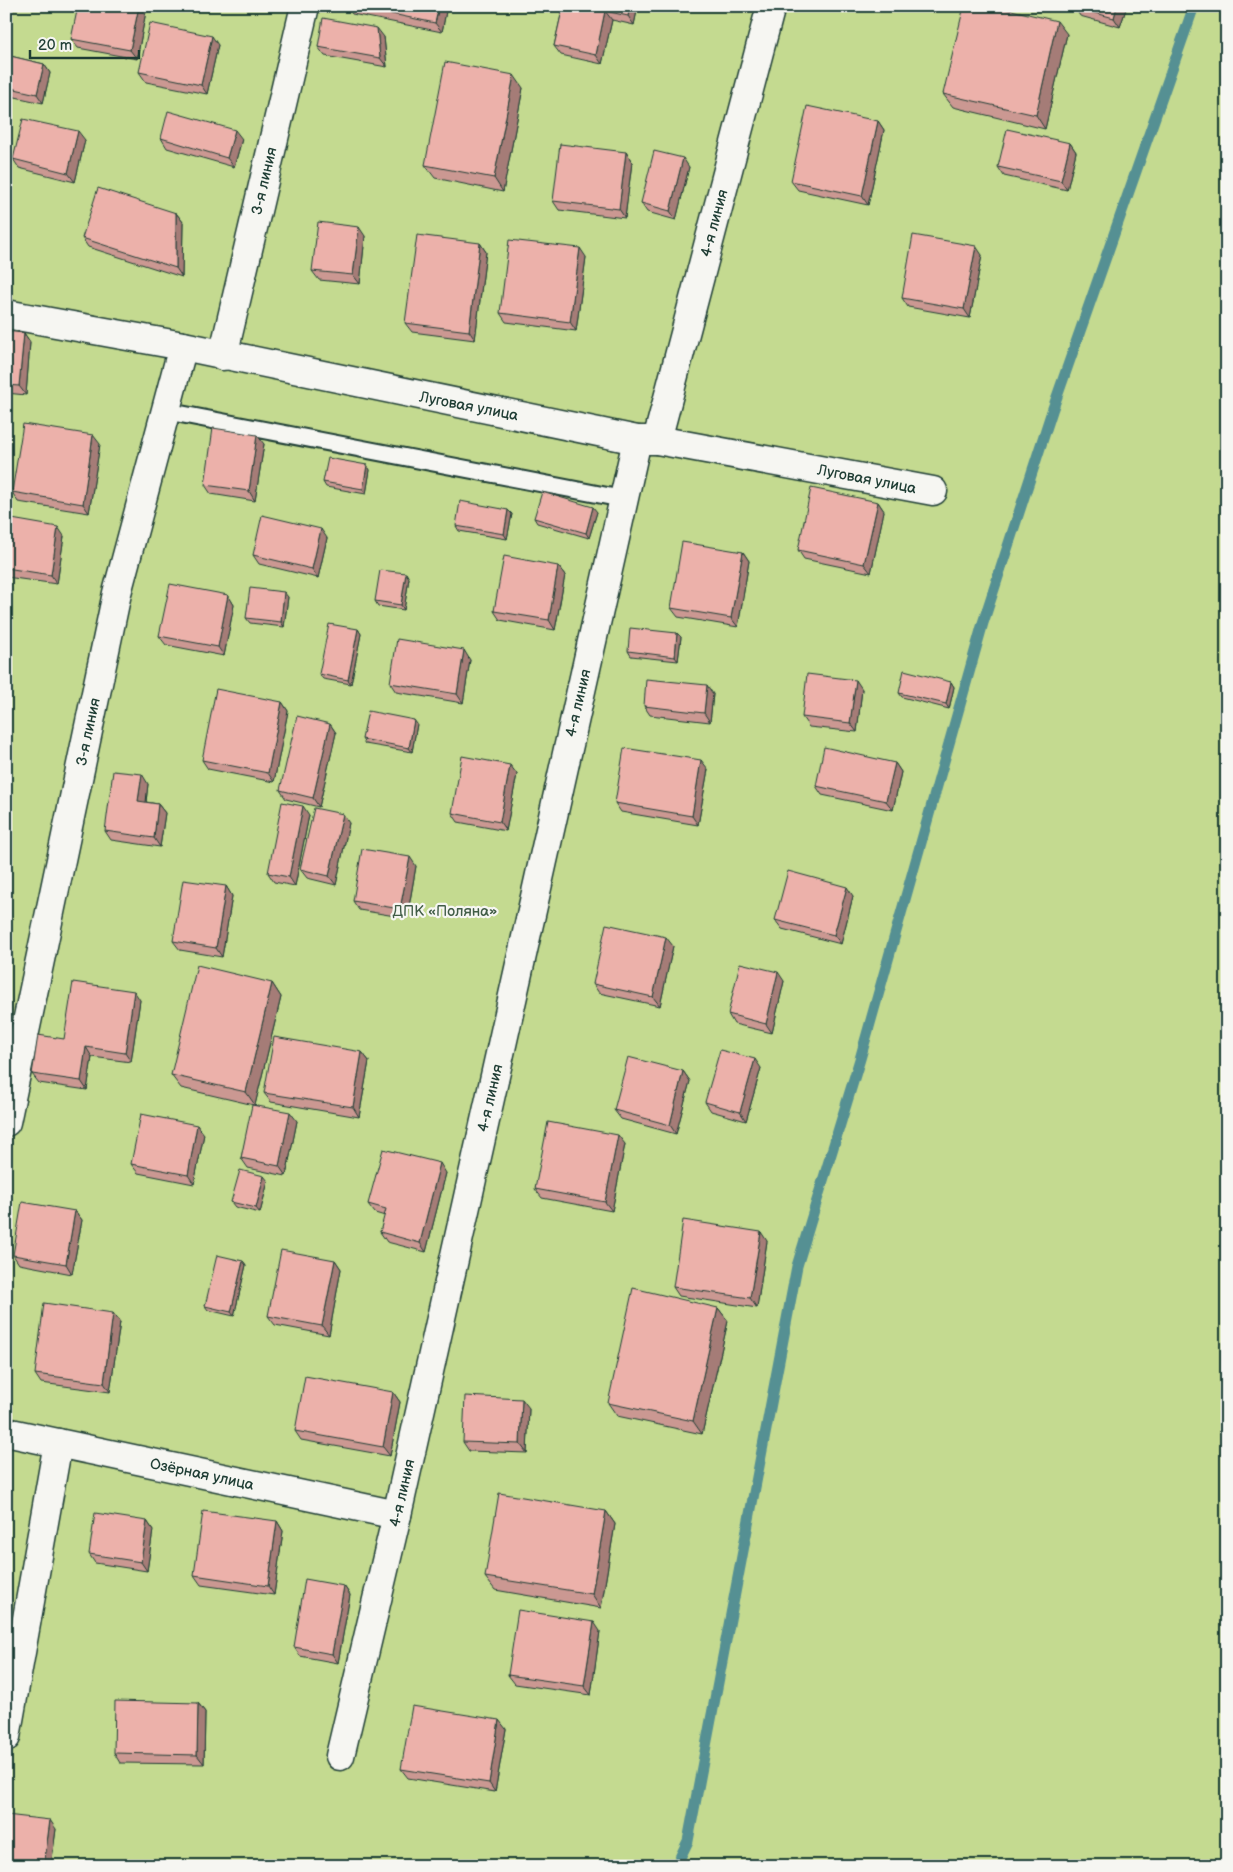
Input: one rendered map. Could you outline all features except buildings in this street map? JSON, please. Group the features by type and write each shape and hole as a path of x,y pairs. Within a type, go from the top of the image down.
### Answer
{"street":[{"name":"3-я линия","path":"223,356 305,6"},
{"name":"4-я линия","path":"340,1756 397,1515 623,499 647,440 771,6"},
{"name":"Луговая улица","path":"6,314 183,346 223,356 647,440 934,492"},
{"name":"3-я линия","path":"6,1122 117,593 183,346"},
{"name":"Озёрная улица","path":"6,1432 397,1515"},
{"path":"6,1737 58,1443"}],"lane":[{"path":"165,411 623,499"}],"green space":[{"name":"ДПК «Поляна»","path":"6,6 1227,6 1227,1866 6,1866"}],"waterway":[{"path":"676,1866 688,1841 797,1266 860,1059 983,623 1052,411 1194,6"}]}
